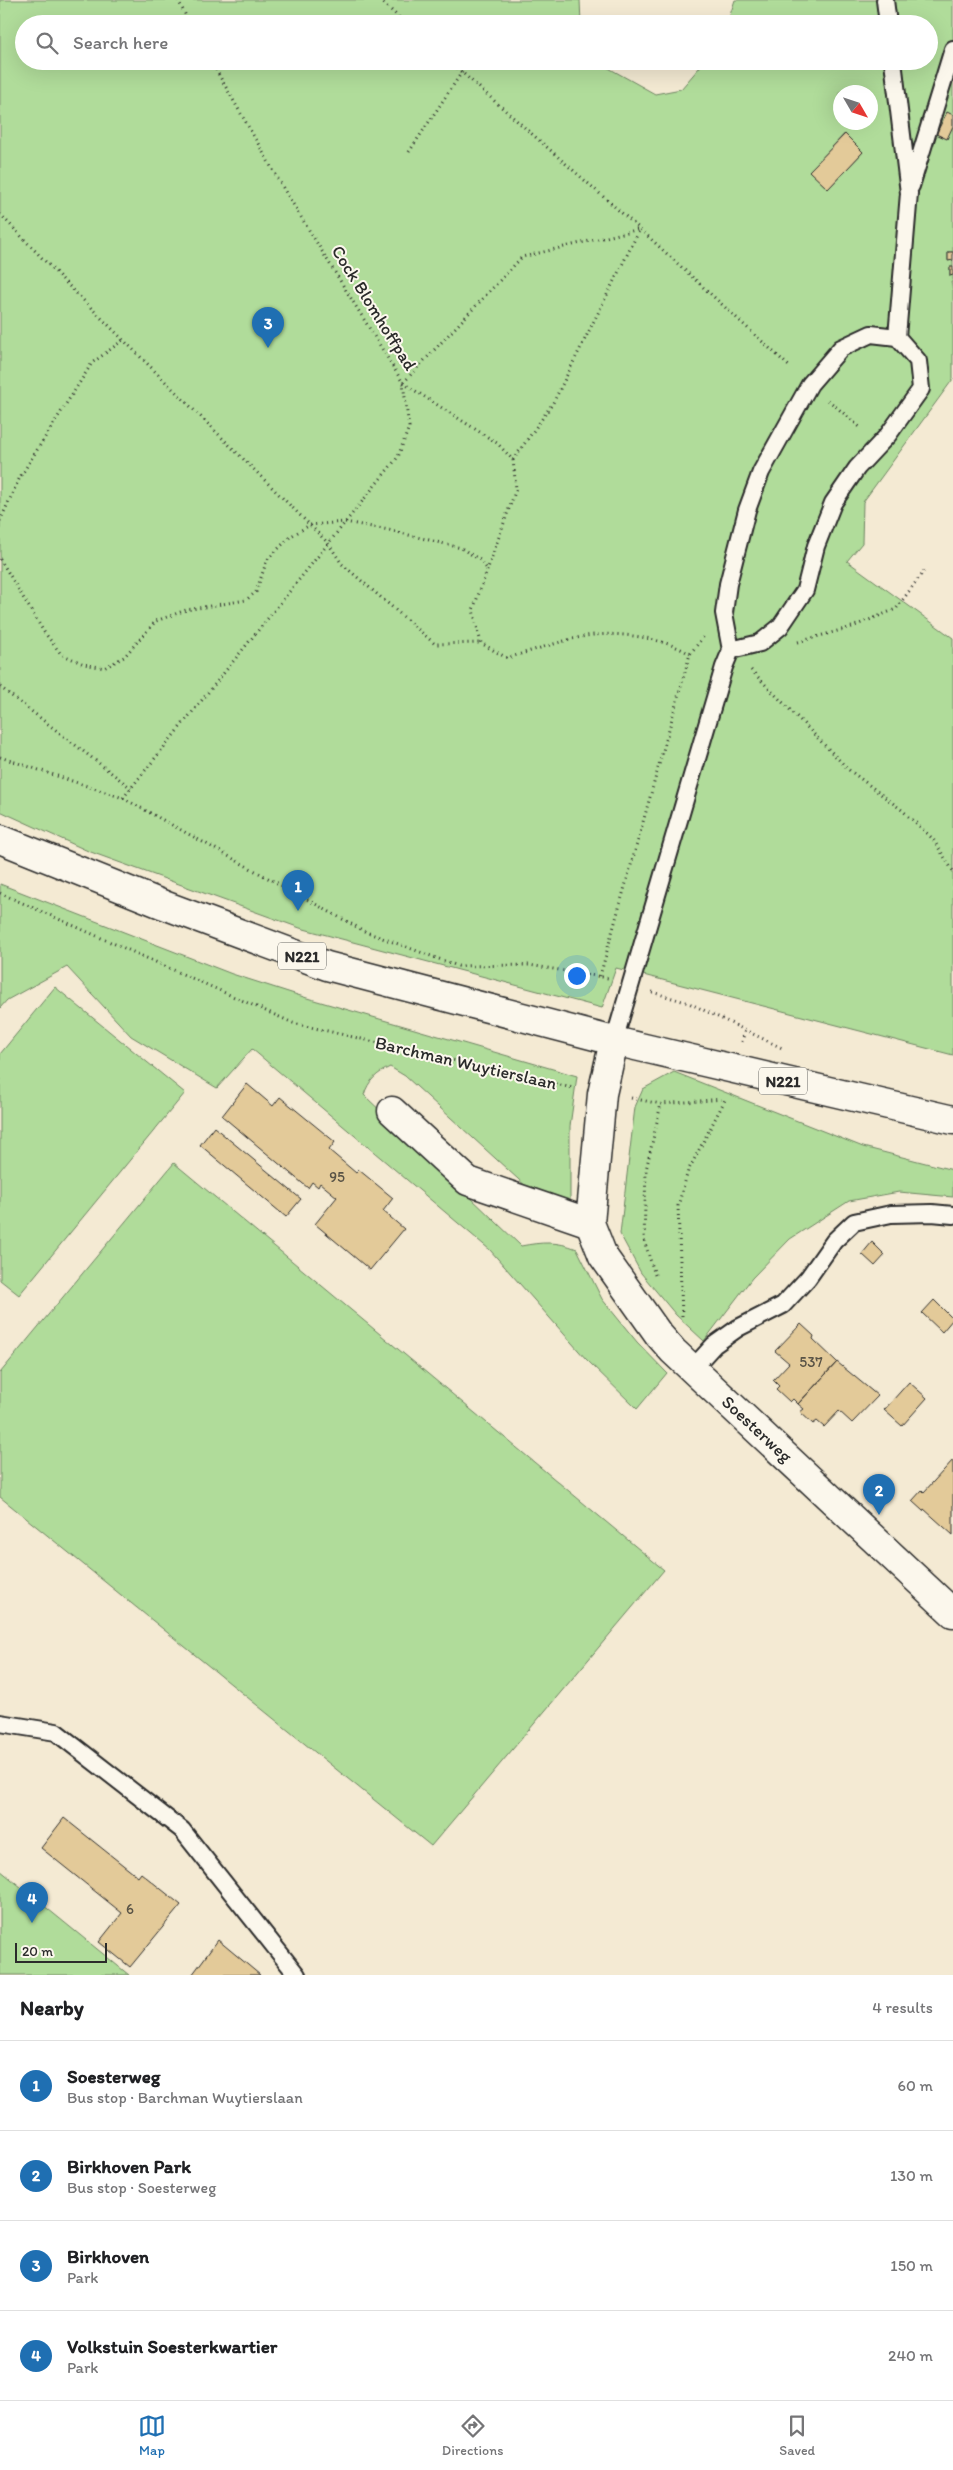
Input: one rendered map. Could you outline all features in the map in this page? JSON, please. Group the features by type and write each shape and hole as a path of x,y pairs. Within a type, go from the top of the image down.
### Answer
{"main road":[{"name":"N221","path":"0,839 164,905 327,966 614,1041 953,1120"},
{"name":"Soesterweg","path":"614,1041 602,1094 590,1223 603,1256 659,1335 953,1613"},
{"path":"392,1111 468,1181 590,1223"}],"lane":[{"path":"885,0 887,15"},
{"path":"909,193 953,49"},
{"path":"893,70 909,193 897,337"},
{"path":"871,334 897,337 918,361 921,389 880,444 857,468 833,503 816,546 805,590 780,627 760,643 731,650 724,613 728,584 747,510 761,472 810,384 841,348 871,334"},
{"name":"Soesterweg","path":"614,1041 724,668 731,650"},
{"path":"686,1362 738,1328 783,1305 808,1278 834,1241 854,1222 891,1214 932,1213 953,1215"},
{"path":"0,1723 56,1732 182,1830 297,1975"}],"path":[{"path":"178,0 186,15"},
{"path":"380,0 396,15"},
{"name":"Cock Blomhoffpad","path":"216,70 285,191 403,383 497,444 513,460"},
{"path":"460,70 640,229 782,361"},
{"path":"409,152 462,72"},
{"path":"0,214 328,543 342,564 435,644 481,643 508,658 583,636 632,635 679,647 690,654 600,976 582,975 529,965 458,966 366,932 123,798 0,757"},
{"path":"123,798 398,458 409,427 403,383 522,257 640,229"},
{"path":"481,643 473,610 516,489 513,460 553,403 640,229"},
{"path":"0,521 20,477 92,363 124,340"},
{"path":"810,384 880,444"},
{"path":"0,559 44,632 61,654 84,664 104,668 124,657 156,621 186,610 246,600 256,592 267,560 291,536 310,525 345,522 389,530 461,548 480,560 487,570"},
{"path":"790,643 810,641 852,627 896,608 924,571"},
{"path":"731,650 849,770 902,810 933,839 953,871"},
{"path":"0,687 131,788"},
{"name":"Barchman Wuytierslaan","path":"0,893 294,1023 602,1094 661,1104 726,1098 736,1101"},
{"path":"630,986 689,1003 745,1030 726,1098 688,1171 678,1206 686,1362"},
{"path":"658,1285 644,1240 646,1170 661,1104"}],"green space":[{"path":"0,0 580,0 581,15 15,15 15,70 612,70 655,94 681,89 697,70 938,70 938,15 730,15 735,0 953,0 953,252 948,252 948,260 953,260 950,275 953,275 953,282 951,282 953,291 953,379 863,502 862,543 847,561 953,638 953,1055 616,968 602,1008 300,928 88,851 0,811","holes":["844,134 863,152 828,189 810,171"]},
{"path":"0,884 232,974 307,998 577,1076 570,1126 570,1203 541,1200 405,1076 390,1067 374,1078 364,1095 521,1246 549,1243 577,1249 602,1299 637,1342 667,1373 637,1409 586,1359 490,1250 252,1049 217,1088 131,1036 67,967 7,1000 0,1008"},
{"path":"55,987 185,1093 19,1295 0,1280 0,1054"},
{"path":"674,1072 863,1147 953,1170 953,1197 899,1192 849,1201 790,1239 752,1278 704,1341 676,1315 641,1273 620,1234 635,1107 643,1089"},
{"path":"174,1163 664,1570 431,1846 0,1497 0,1373"},
{"path":"0,1870 129,1975 0,1975"}],"building":[{"path":"947,112 953,115 953,126 947,139 936,134"},
{"path":"845,134 863,152 828,189 809,171"},
{"path":"948,252 953,252 953,260 948,261"},
{"path":"950,267 953,267 953,275 950,276"},
{"path":"247,1084 273,1106 280,1097 335,1142 329,1150 356,1173 359,1170 393,1198 383,1211 404,1229 370,1270 315,1224 337,1197 320,1183 318,1187 312,1182 308,1188 222,1116"},
{"path":"214,1127 301,1199 286,1217 200,1145"},
{"path":"872,1242 885,1255 875,1266 862,1254"},
{"path":"934,1300 953,1319 942,1332 922,1313"},
{"path":"801,1324 814,1336 813,1339 837,1362 798,1404 793,1399 790,1402 776,1389 779,1386 773,1380 789,1363 775,1351"},
{"path":"837,1362 878,1396 852,1423 839,1411 824,1427 817,1421 813,1424 800,1412 804,1409 798,1404"},
{"path":"909,1382 927,1398 902,1426 884,1410"},
{"path":"953,1460 953,1535 924,1509 923,1511 912,1501 922,1490 924,1492"},
{"path":"64,1818 138,1877 141,1873 181,1905 130,1967 99,1942 122,1913 41,1848"},
{"path":"218,1940 260,1975 192,1975"}],"place":[{"name":"Birkhoven","path":"268,348"},
{"name":"Soesterweg","path":"298,911"},
{"name":"Birkhoven Park","path":"879,1515"},
{"name":"Volkstuin Soesterkwartier","path":"32,1923"}]}
